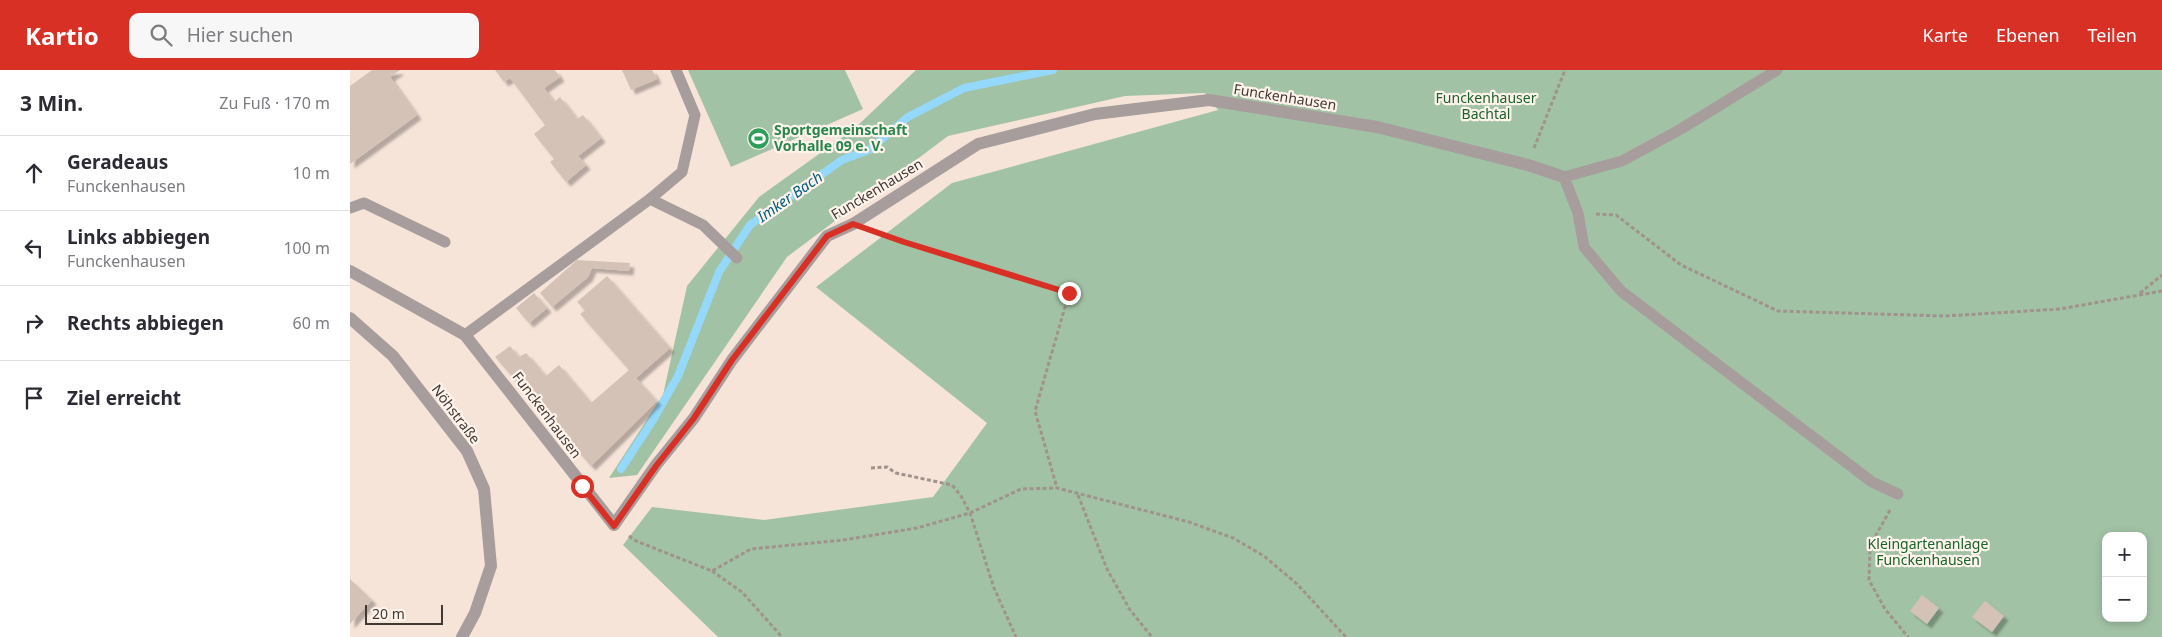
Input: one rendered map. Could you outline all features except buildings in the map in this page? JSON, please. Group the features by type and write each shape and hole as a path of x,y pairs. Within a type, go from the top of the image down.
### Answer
{"street":[{"name":"Funckenhausen","path":"350,271 465,335 614,526 656,466 694,418 732,360 827,236 853,224 978,144 1095,114 1209,100 1377,127 1528,165 1564,177"},
{"name":"Nöhstraße","path":"350,318 393,356 467,451 484,489 491,566 475,612 462,637"}],"lane":[{"path":"465,335 650,199 682,172 695,115 676,70"},
{"path":"1777,70 1681,129 1622,161 1564,177 1578,213 1584,247 1621,291 1872,482 1898,494"},
{"path":"650,199 703,225 737,258"},
{"path":"350,208 364,203 445,242"}],"path":[{"path":"1528,165 1565,70"},
{"path":"1578,213 1616,215 1681,265 1778,311 1945,316 2060,309 2162,291"},
{"path":"853,224 904,242 1069,293 1035,411 1057,488"},
{"path":"2140,294 2162,275"},
{"path":"871,468 887,467 896,473 952,485 961,496 970,513 994,588 1016,637"},
{"path":"712,571 751,549 843,540 917,528 970,513 1021,490 1057,488 1078,495 1189,522 1232,538 1264,556 1291,578 1346,637"},
{"path":"1898,494 1870,546 1869,580 1884,608 1908,637"},
{"path":"1078,495 1107,569 1130,610 1152,637"},
{"path":"614,526 636,541 712,571 742,592 782,637"}],"green space":[{"name":"Sportgemeinschaft Vorhalle 09 e. V.","path":"688,70 845,70 863,109 731,167"},
{"path":"916,70 2162,70 2162,637 718,637 623,545 652,507 764,520 933,497 987,423 816,287 952,183 1218,110 1205,93 1125,96 948,136 787,257 637,475 609,478 663,395 687,286 759,197 854,129"}],"waterway":[{"name":"Imker Bach","path":"621,469 653,420 678,376 719,272 750,225 842,160 869,150 908,117 964,88 1053,70"}],"place":[{"name":"Sportgemeinschaft Vorhalle 09 e. V.","path":"758,138"}],"route":[{"path":"582,486 614,526 656,466 694,418 732,360 827,236 853,224 904,242 1069,293"}],"park label":[{"name":"Funckenhauser Bachtal","path":"1486,106"},
{"name":"Kleingartenanlage Funckenhausen","path":"1928,552"}]}
